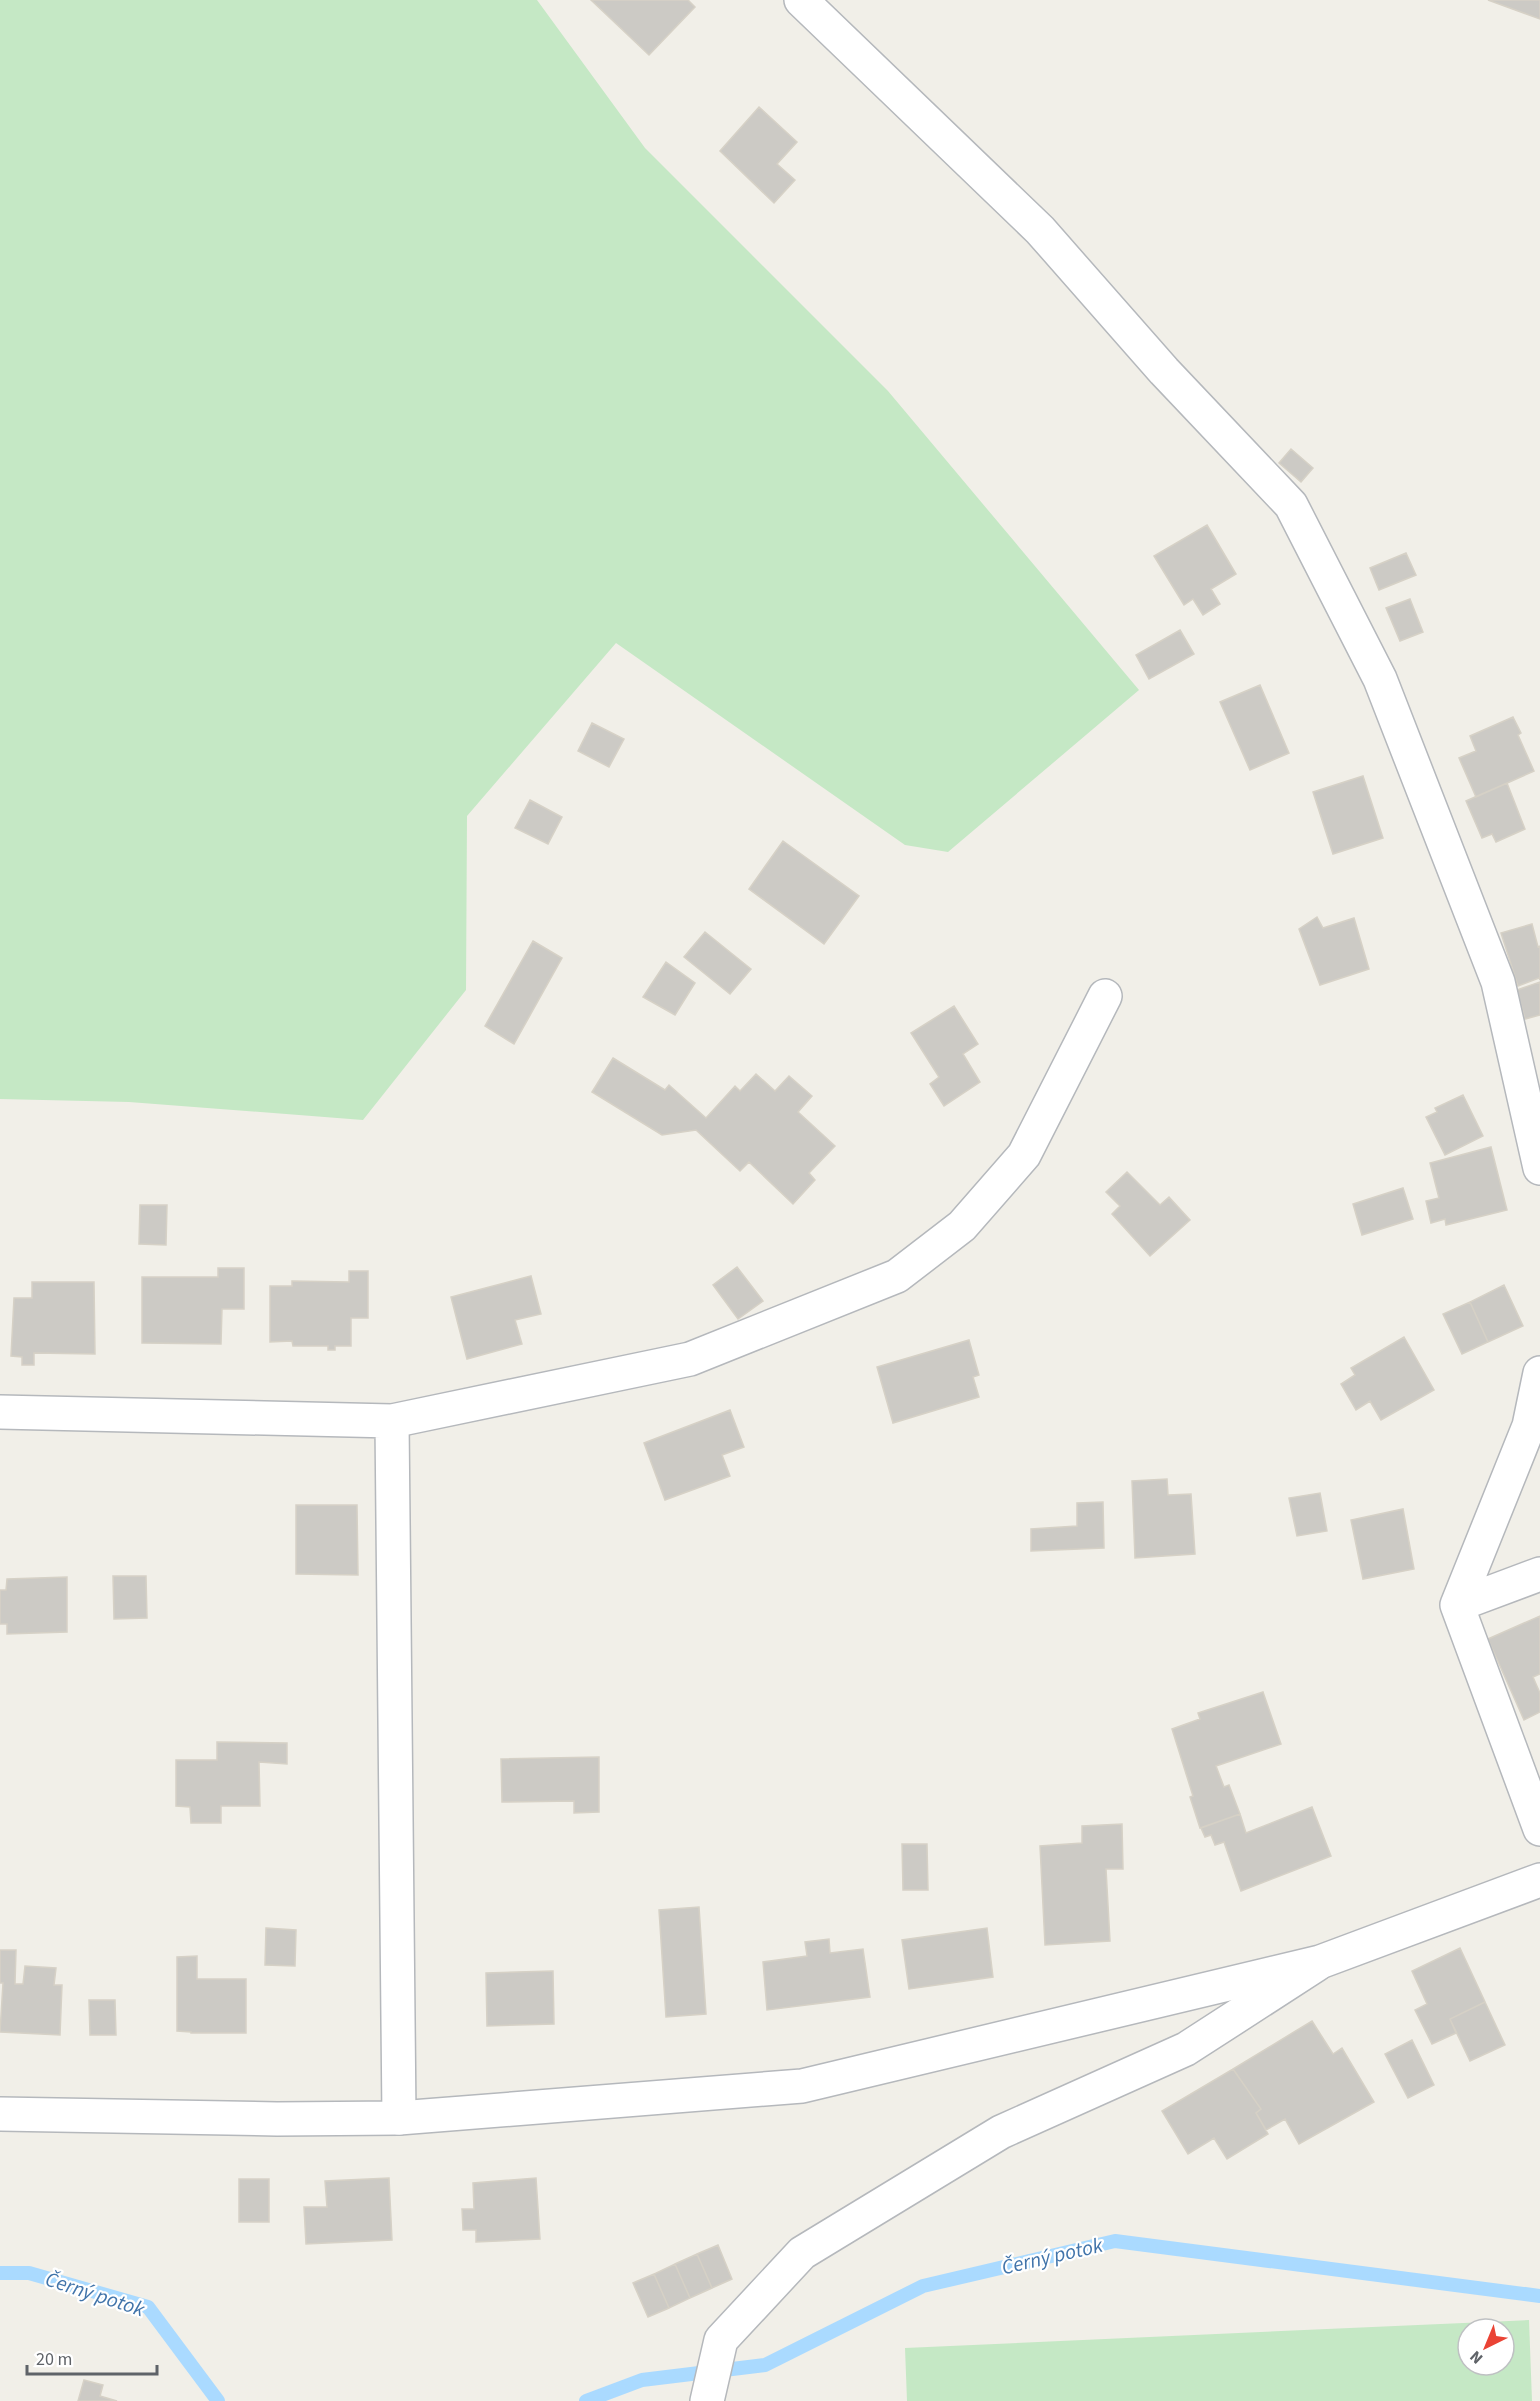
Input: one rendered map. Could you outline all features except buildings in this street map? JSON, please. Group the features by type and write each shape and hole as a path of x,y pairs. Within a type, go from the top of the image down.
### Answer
{"street":[{"path":"801,0 1040,230 1164,370 1291,506 1380,679 1498,982 1540,1168"},
{"path":"0,1412 392,1421 690,1359 897,1276 962,1226 1024,1155 1105,996"},
{"path":"1540,1373 1529,1426 1457,1605 1540,1829"},
{"path":"392,1421 399,2118"},
{"path":"1457,1605 1540,1574"},
{"path":"0,2114 277,2119 399,2118 802,2086 1320,1962 1540,1880"},
{"path":"707,2401 721,2340 802,2253 1001,2132 1186,2049 1320,1962"}],"green space":[{"path":"0,0 537,0 645,148 888,391 1139,690 948,852 905,845 616,643 467,816 466,990 363,1120 129,1102 0,1099"},
{"path":"1529,2320 1532,2401 907,2401 905,2348 1456,2323 1456,2377 1516,2377 1516,2321"}],"waterway":[{"name":"Černý potok","path":"586,2401 642,2380 765,2365 923,2286 1115,2241 1540,2296"},
{"name":"Černý potok","path":"0,2273 29,2273 148,2307 218,2401"}]}
